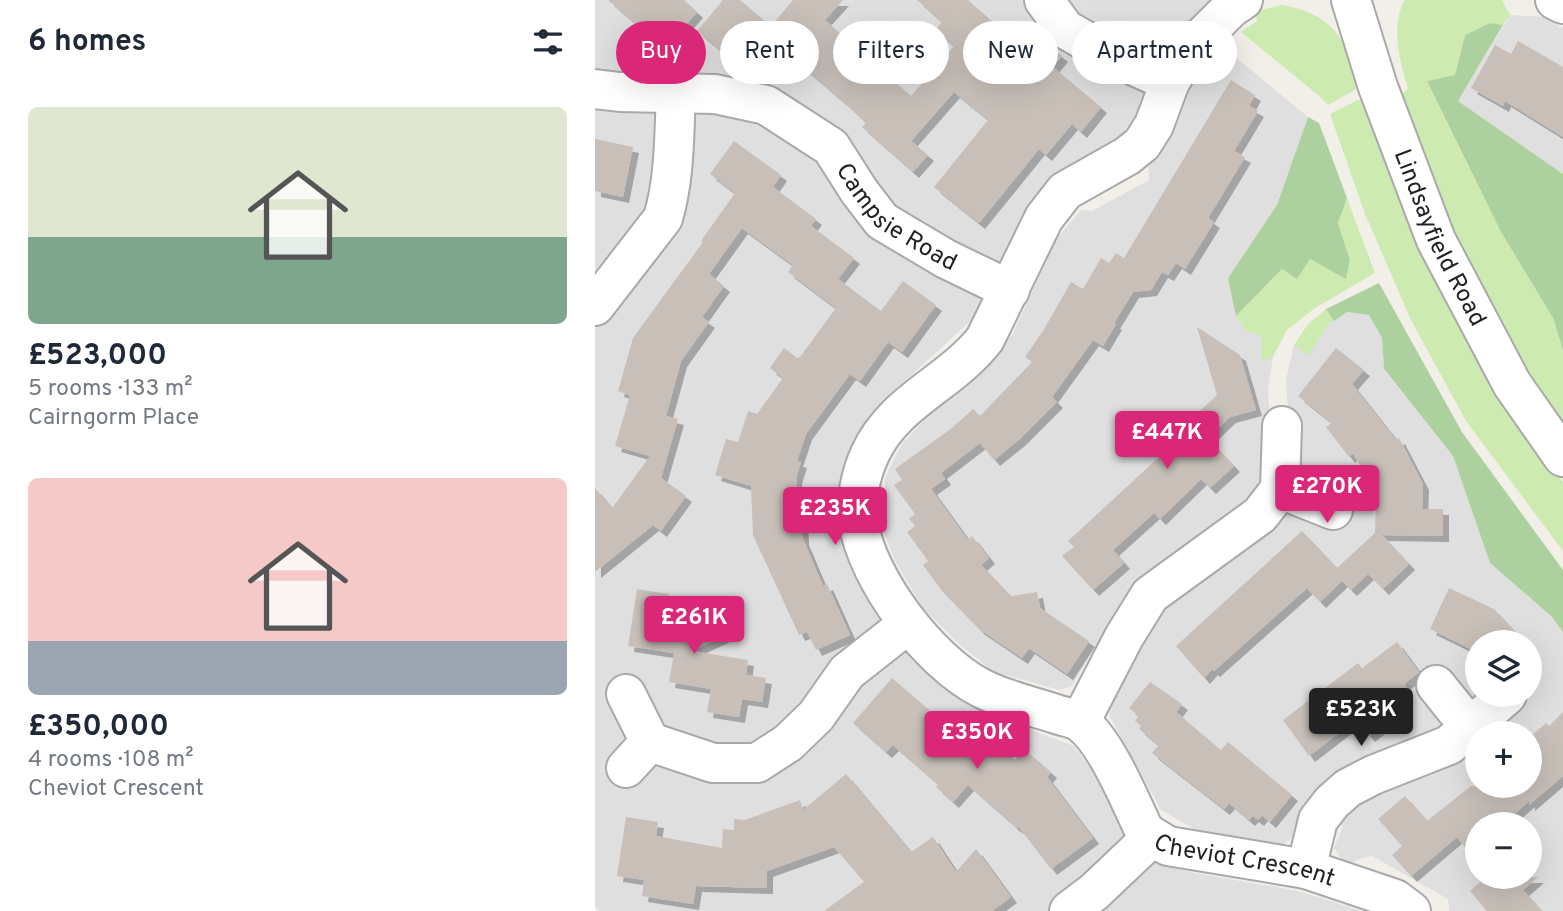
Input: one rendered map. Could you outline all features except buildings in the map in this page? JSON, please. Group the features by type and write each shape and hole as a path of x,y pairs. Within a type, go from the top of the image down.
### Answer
{"street":[{"path":"1044,0 1065,29 1072,33"},
{"path":"1218,21 1243,0"},
{"name":"Lindsayfield Road","path":"1351,0 1378,87 1436,240 1511,384 1563,457"},
{"path":"1555,0 1563,4"},
{"path":"1169,84 1154,125 1142,144 1127,156 1065,191 1044,218 985,339 973,354 901,409 870,455 857,505 859,523 870,559 888,594 908,624 932,651 965,680 984,690 1080,722 1124,637 1150,596 1260,515 1280,489 1282,426"},
{"name":"Campsie Road","path":"595,89 715,94 766,105 831,147 859,191 882,220 946,259 1010,290"},
{"path":"595,306 663,218 673,158 676,93"},
{"path":"1280,489 1333,510"},
{"path":"626,694 638,755 713,763 757,763 788,743 816,716 847,672 908,624"},
{"path":"1436,685 1465,721"},
{"path":"1475,721 1492,707"},
{"name":"Cheviot Crescent","path":"1080,722 1098,740 1145,832 1151,838 1168,846 1306,869 1395,899 1411,911"},
{"path":"1306,869 1318,820 1332,802 1348,788 1373,775 1449,745 1465,730"},
{"path":"1069,911 1102,885 1151,838"}],"shaded area":[{"path":"595,0 1213,0 1192,21 1072,21 1072,84 1149,84 1141,98 1136,117 1119,137 1064,168 1036,203 1008,247 976,316 872,411 852,443 841,485 880,616 913,661 950,692 981,711 1074,746 1160,864 1189,872 1298,891 1362,911 599,911 595,907"},
{"path":"1510,15 1543,17 1563,28 1563,174 1458,101"},
{"path":"1237,58 1308,117 1277,205 1228,278 1245,330 1261,336 1262,361 1273,357 1268,389 1272,443 1259,492 1132,596 1111,620 1072,686 1059,690 992,671 958,643 923,608 895,561 884,532 885,478 901,445 927,417 985,368 1012,335 1057,238 1081,210 1092,211 1149,180 1149,163 1168,141 1192,84 1237,84"},
{"path":"1347,312 1369,315 1382,338 1384,370 1453,456 1490,563 1551,616 1563,632 1563,911 1449,911 1448,899 1372,856 1350,864 1342,860 1334,848 1343,826 1337,822 1349,809 1465,749 1465,798 1542,798 1542,721 1503,721 1519,707 1542,707 1542,630 1465,630 1465,694 1457,690 1442,733 1363,761 1332,776 1301,816 1292,837 1283,845 1274,846 1203,834 1161,810 1110,717 1109,706 1119,675 1171,597 1279,513 1337,526 1297,471 1286,380 1294,345 1308,355 1330,322"}],"green space":[{"path":"1405,0 1502,0 1510,15 1503,25 1490,23 1465,35 1455,75 1427,81 1501,232 1553,318 1563,350 1563,422 1527,373 1464,258 1401,95 1408,89 1397,32 1400,10"},
{"path":"1282,5 1315,15 1335,32 1343,42 1362,86 1328,105 1241,32 1257,21 1256,11"},
{"path":"1490,23 1503,25 1458,101 1563,174 1563,350 1553,318 1501,232 1427,81 1455,75 1465,35"},
{"path":"1358,100 1368,101 1419,245 1466,339 1563,482 1563,551 1466,421 1411,320 1365,214 1330,114"},
{"path":"1308,117 1319,123 1347,198 1338,223 1350,260 1346,279 1310,259 1297,279 1282,269 1236,316 1228,278 1277,205"},
{"path":"1347,198 1375,273 1315,308 1287,330 1273,357 1262,362 1261,336 1245,330 1236,316 1282,269 1310,259 1346,278 1350,260 1338,223"},
{"path":"1379,283 1462,432 1563,570 1563,632 1551,616 1490,563 1453,456 1384,369 1382,338 1369,315 1347,312 1334,321 1326,309"},
{"path":"1326,309 1334,321 1330,322 1308,356 1294,345 1308,324"}]}
